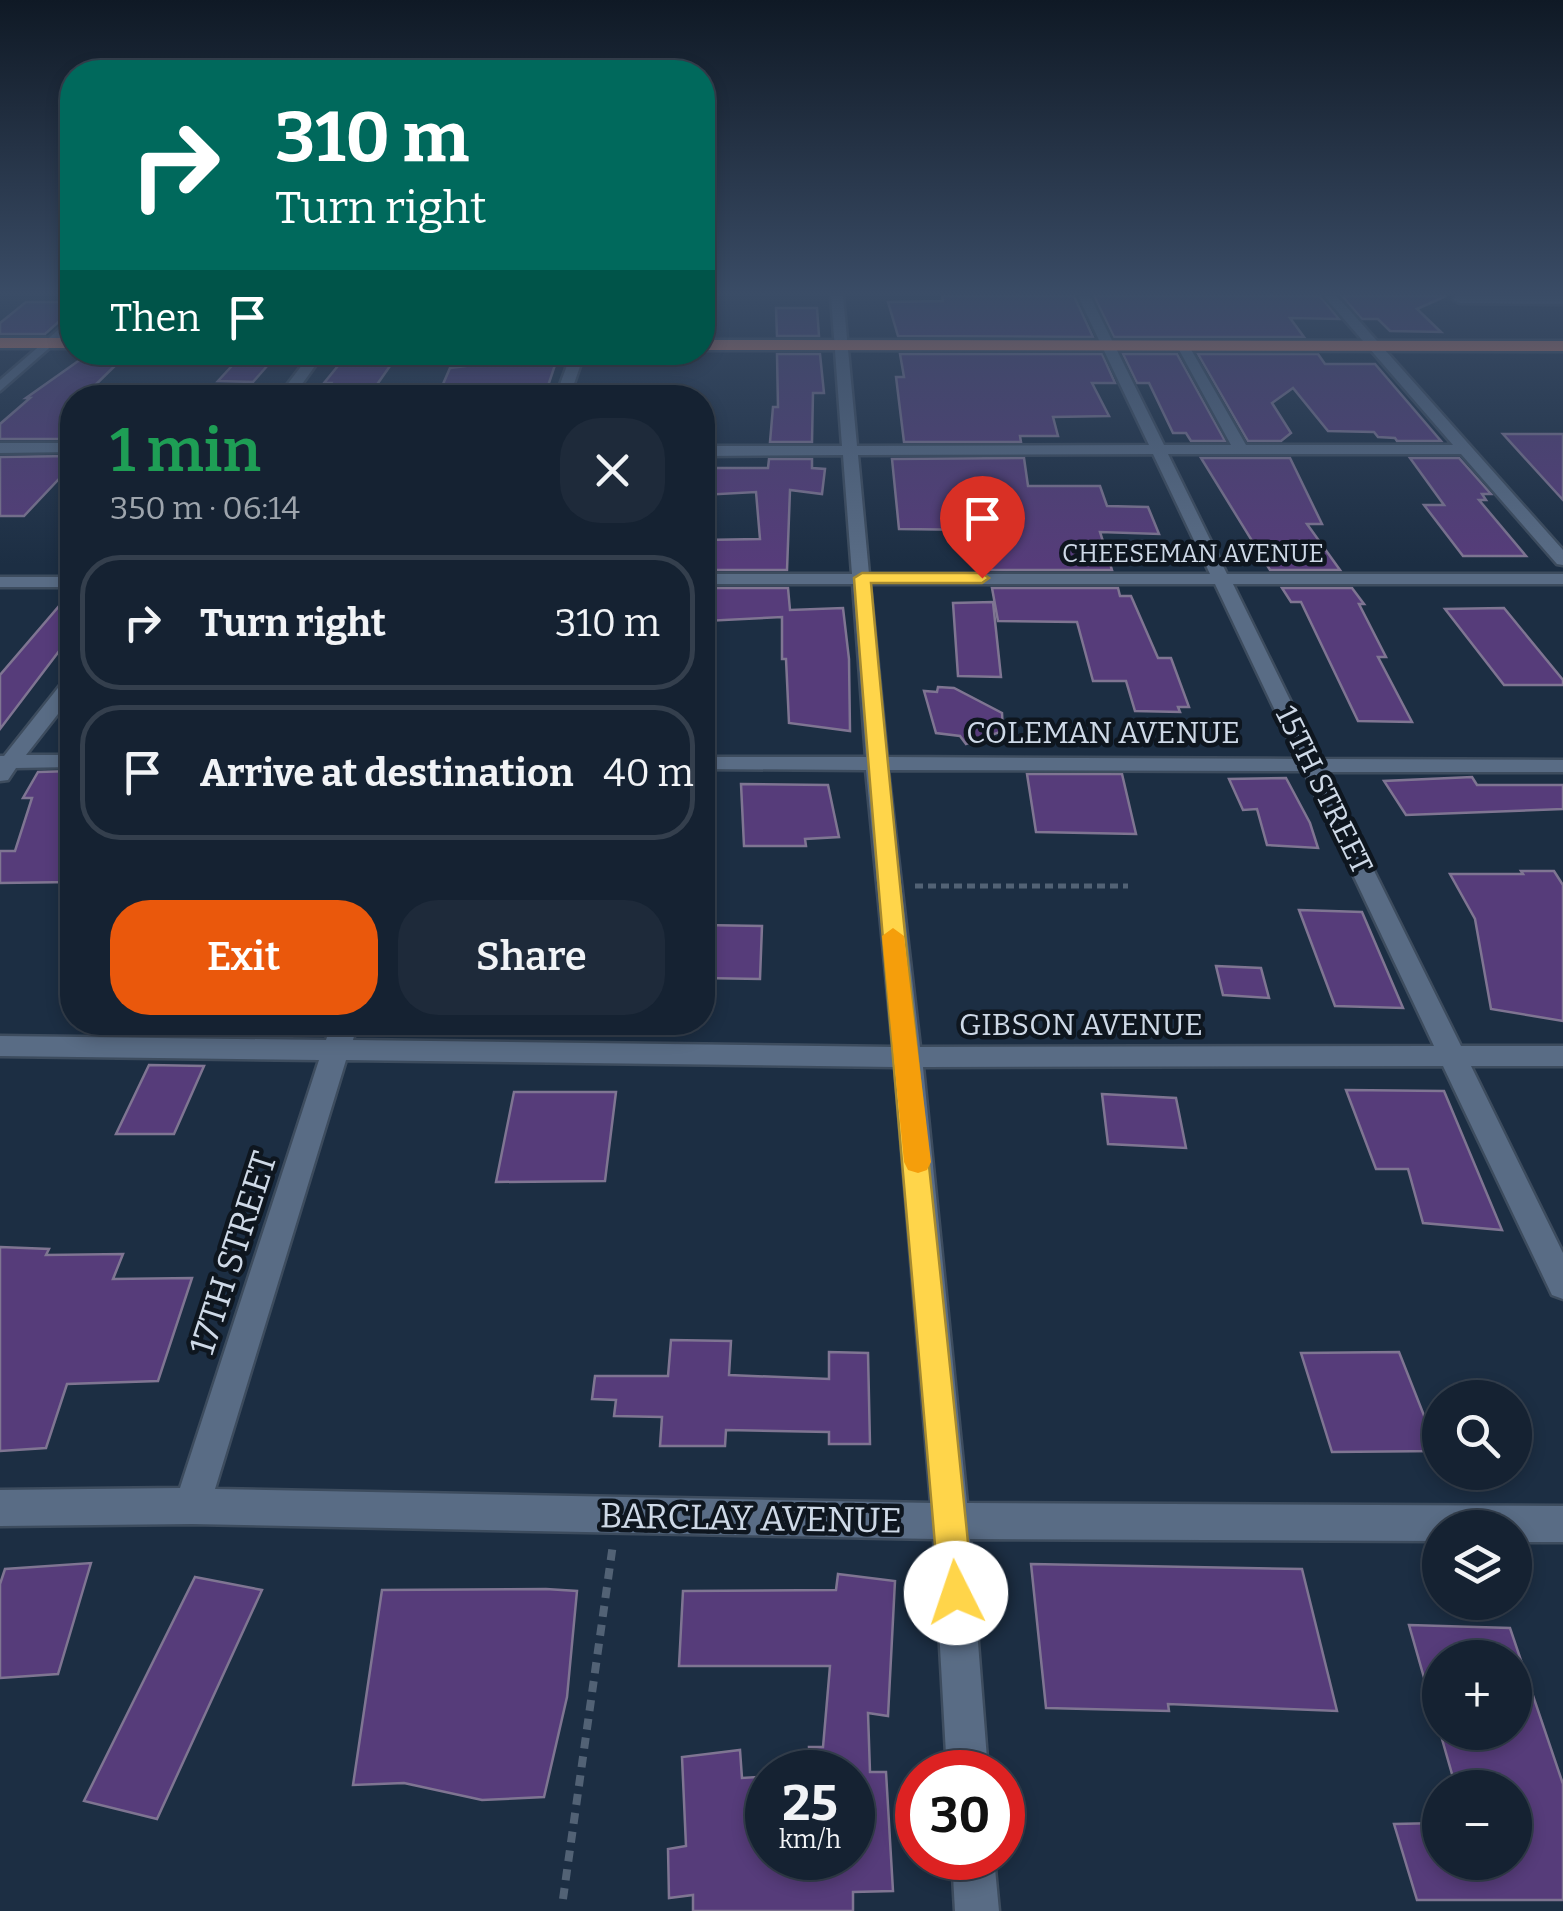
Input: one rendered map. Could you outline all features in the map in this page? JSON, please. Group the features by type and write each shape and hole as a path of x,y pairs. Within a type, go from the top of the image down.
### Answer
{"street":[{"path":"844,385 888,886 908,1057 951,1521 967,1750"},
{"name":"15TH STREET","path":"1125,385 1563,1285"},
{"path":"1205,385 1241,450"},
{"path":"1411,385 1563,560"},
{"path":"0,448 60,448"},
{"path":"715,450 1467,449"},
{"name":"CHEESEMAN AVENUE","path":"715,579 1563,579"},
{"path":"0,582 60,582"},
{"path":"3,766 60,697"},
{"path":"3,766 60,762"},
{"name":"COLEMAN AVENUE","path":"715,763 1563,766"},
{"name":"GIBSON AVENUE","path":"0,1046 341,1035 908,1057 1563,1056"},
{"name":"17TH STREET","path":"192,1506 341,1035"},
{"name":"BARCLAY AVENUE","path":"0,1508 192,1506 951,1521 1563,1524"},
{"path":"975,1880 977,1911"}],"path":[{"path":"888,886 1128,886"},
{"path":"563,1899 617,1516"}],"building":[{"path":"44,385 60,385 60,439 0,439 0,424 30,398 26,398"},
{"path":"778,385 823,385 824,393 813,393 812,442 770,442 773,407 778,407"},
{"path":"897,385 1093,385 1109,416 1053,417 1058,436 1020,436 1021,442 904,442"},
{"path":"1150,385 1194,385 1225,441 1191,441 1186,433 1173,433"},
{"path":"1216,385 1393,385 1441,441 1397,441 1378,437 1374,432 1328,431 1293,388 1272,403 1291,433 1281,441 1248,441"},
{"path":"1503,434 1563,434 1563,500"},
{"path":"60,456 60,478 24,516 0,516 0,457"},
{"path":"1024,458 1028,486 1100,486 1107,506 1148,507 1159,534 1100,532 1112,570 990,570 979,530 899,529 892,459"},
{"path":"1201,458 1290,458 1322,524 1307,524 1340,570 1270,570"},
{"path":"1410,458 1459,458 1491,494 1482,494 1486,500 1479,500 1526,556 1463,556 1424,505 1444,505"},
{"path":"769,459 812,459 812,468 825,469 822,494 790,490 787,570 715,570 715,540 760,539 756,492 715,494 715,468 768,468"},
{"path":"715,588 788,588 790,610 843,608 849,659 850,731 789,723 782,617 715,620"},
{"path":"992,588 1118,588 1120,596 1131,596 1158,658 1171,658 1189,707 1178,707 1180,712 1135,711 1126,681 1093,681 1077,622 998,621"},
{"path":"1282,588 1352,588 1364,604 1359,604 1386,657 1378,657 1412,722 1358,721 1301,602 1291,602"},
{"path":"993,602 1001,677 958,676 953,603"},
{"path":"60,605 60,650 0,729 0,675"},
{"path":"1504,608 1563,680 1563,685 1504,685 1445,609"},
{"path":"938,687 954,688 1002,713 1003,731 966,744 960,736 936,733 924,691 937,692"},
{"path":"60,771 60,882 0,883 0,851 15,851 32,798 23,798 38,772"},
{"path":"1027,774 1122,774 1136,834 1036,832"},
{"path":"1472,777 1477,785 1563,785 1563,809 1406,815 1384,781"},
{"path":"1286,778 1310,823 1318,848 1267,845 1257,809 1243,810 1229,779"},
{"path":"741,784 828,785 839,837 805,839 806,846 744,846"},
{"path":"1521,871 1554,871 1563,885 1563,1021 1491,1009 1475,919 1450,874 1523,874"},
{"path":"1299,910 1362,912 1403,1008 1335,1006"},
{"path":"715,925 762,926 760,979 715,978"},
{"path":"1216,966 1261,968 1269,998 1223,995"},
{"path":"149,1065 204,1066 174,1134 116,1134"},
{"path":"1346,1090 1444,1091 1502,1230 1423,1223 1408,1169 1376,1169"},
{"path":"514,1092 616,1092 605,1181 496,1182"},
{"path":"1102,1094 1176,1098 1186,1148 1108,1144"},
{"path":"0,1247 49,1249 46,1255 123,1254 113,1279 192,1278 158,1381 67,1384 46,1448 0,1451"},
{"path":"671,1340 731,1341 729,1375 829,1379 829,1352 868,1353 870,1444 829,1444 829,1432 726,1430 725,1446 660,1446 662,1417 614,1416 616,1400 592,1399 595,1376 668,1376"},
{"path":"1399,1352 1422,1410 1422,1451 1332,1452 1301,1353"},
{"path":"91,1563 58,1674 0,1678 0,1584 5,1569"},
{"path":"1031,1564 1302,1569 1337,1711 1168,1704 1169,1711 1046,1708"},
{"path":"838,1574 895,1581 888,1716 868,1713 869,1750 809,1750 823,1747 830,1666 679,1666 683,1591 836,1590"},
{"path":"195,1577 262,1590 157,1819 84,1801"},
{"path":"382,1590 577,1591 567,1697 544,1797 482,1800 404,1783 353,1785"},
{"path":"1409,1625 1510,1628 1514,1640 1422,1640 1422,1670"},
{"path":"1532,1693 1563,1784 1563,1900 1417,1900 1394,1824 1422,1823 1422,1880 1532,1880 1532,1770 1451,1770 1445,1750 1532,1750"},
{"path":"740,1750 745,1778 745,1880 875,1880 875,1772 886,1772 893,1891 853,1892 853,1911 693,1911 693,1895 669,1898 668,1849 686,1846 682,1757"}],"slow traffic":[{"path":"893,936 918,1162"}],"route":[{"path":"956,1593 862,578 982,578"}]}
